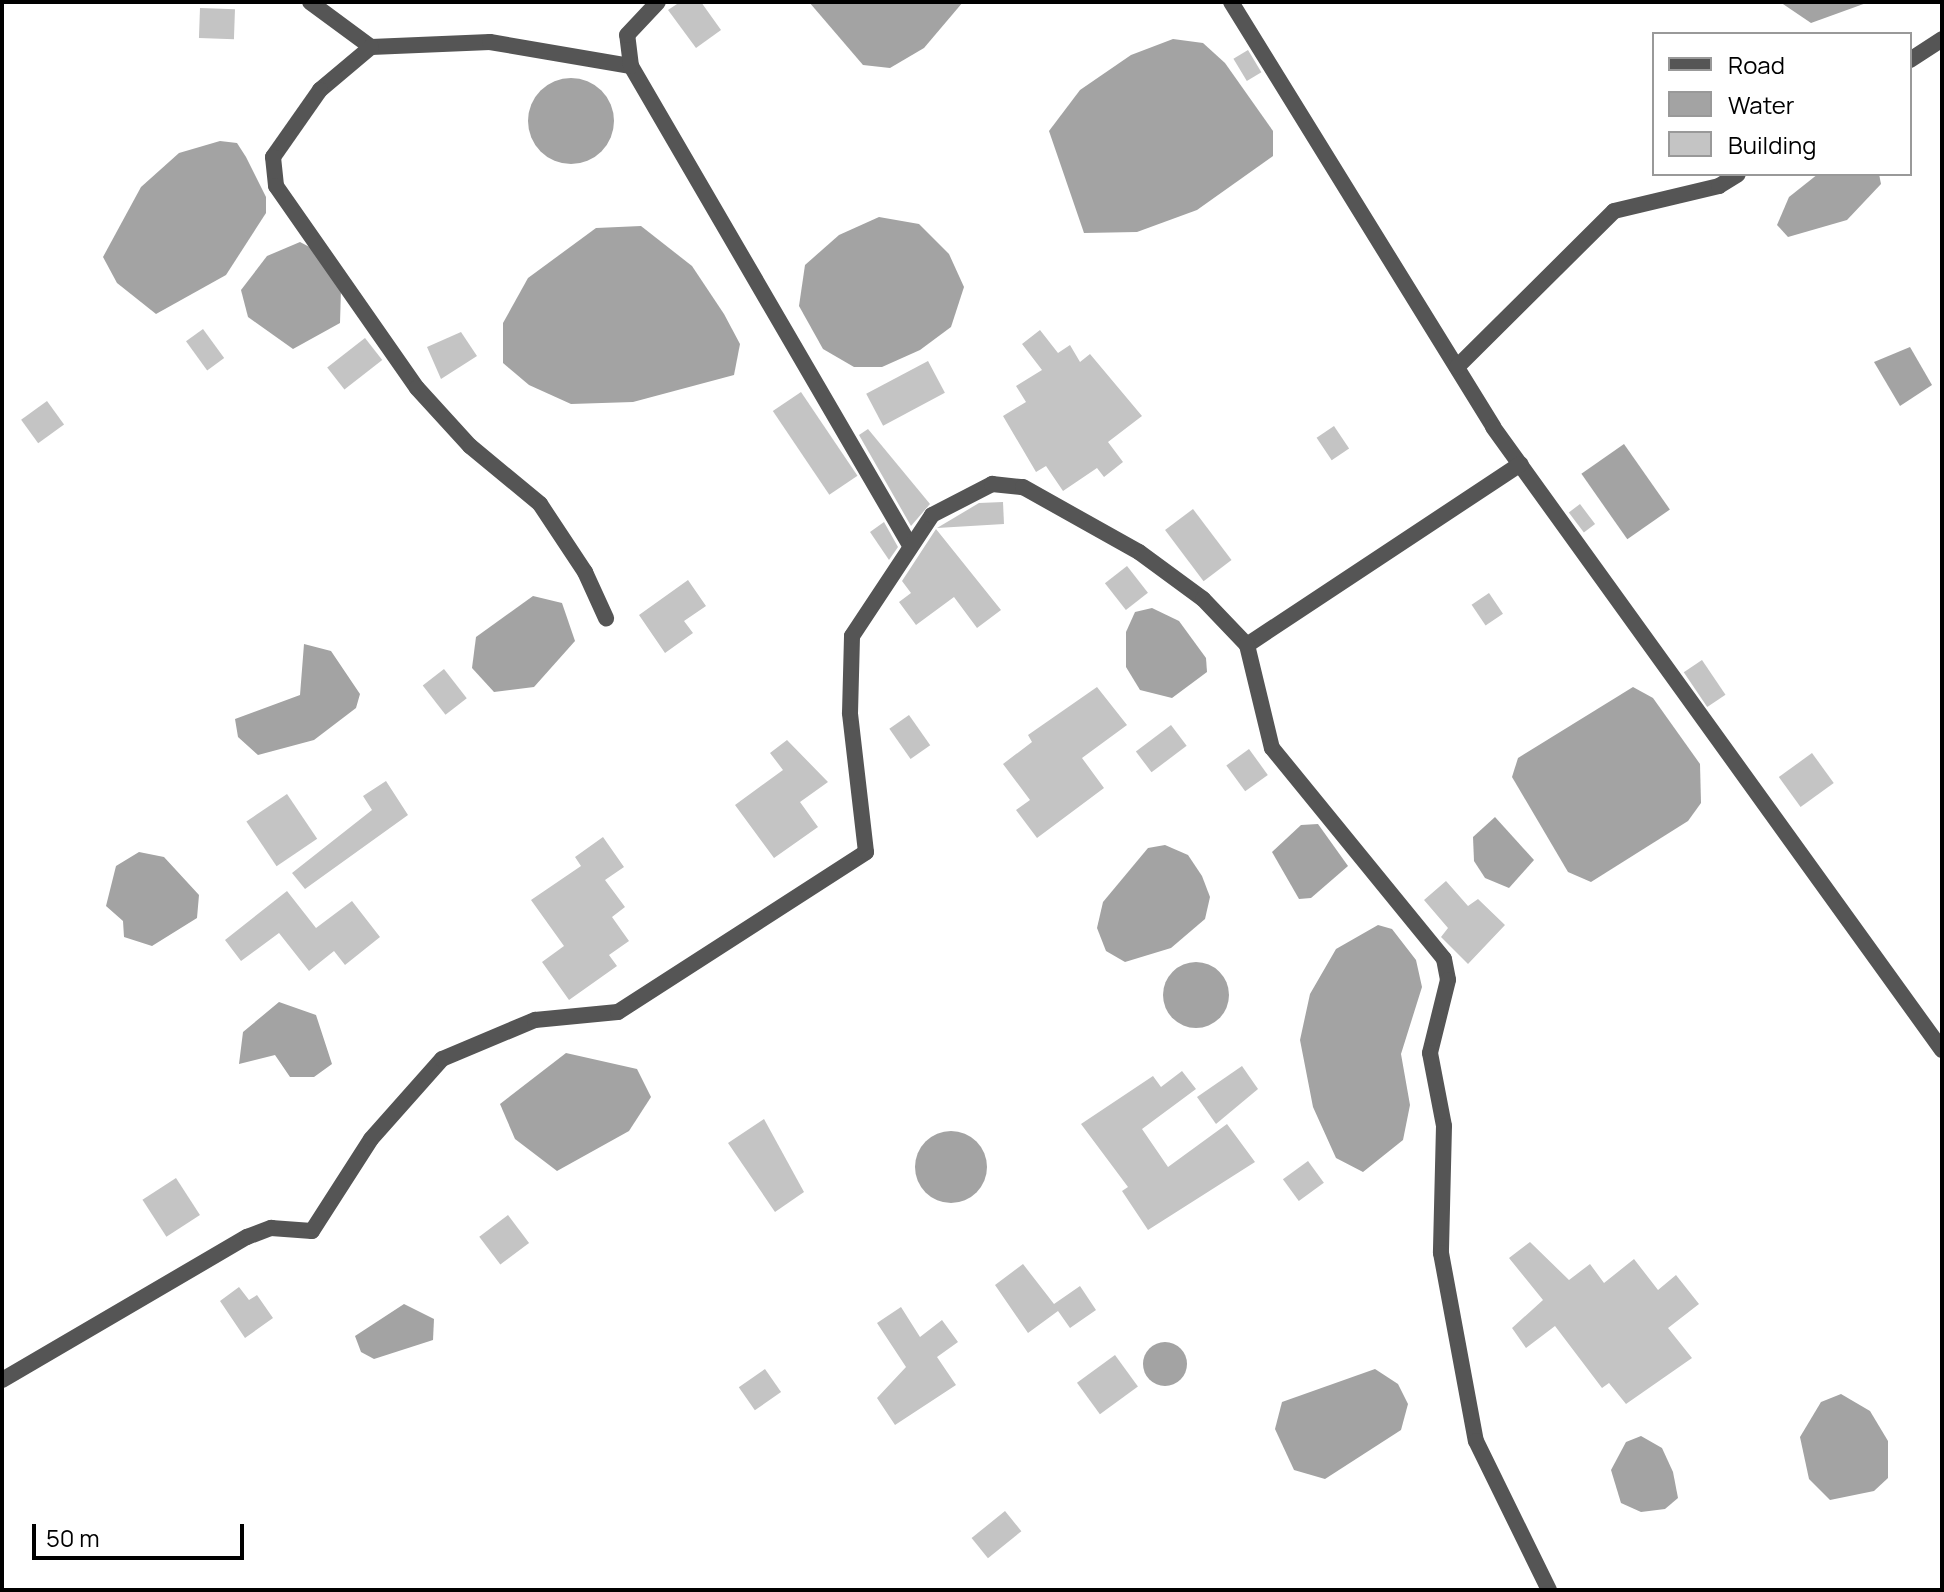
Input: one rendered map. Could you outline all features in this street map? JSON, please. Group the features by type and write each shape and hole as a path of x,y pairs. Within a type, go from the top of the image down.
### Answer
{"street":[{"path":"310,2 371,47"},
{"path":"658,2 627,35 631,66 908,542"},
{"path":"1231,2 1520,464 1942,1050"},
{"path":"1912,59 1942,39"},
{"path":"606,618 540,504 470,446 417,388 276,186 273,157 320,90 371,47 490,42 631,66"},
{"path":"1457,367 1614,211 1719,186 1735,176"},
{"path":"1247,645 1520,464"},
{"path":"2,1380 247,1237 271,1228 312,1231 371,1139 442,1059 535,1020 618,1012 866,852 850,713 852,636 908,542 932,515 992,484 1023,487 1139,552 1203,599 1247,645 1250,683 1272,748 1444,959 1448,980 1430,1053 1444,1126 1441,1253 1476,1441 1549,1590"}],"water":[{"path":"809,2 963,2 924,48 890,68 863,65"},
{"path":"1780,2 1869,2 1811,23"},
{"path":"1173,39 1203,43 1225,63 1273,131 1273,156 1197,210 1137,232 1084,233 1049,131 1080,90 1131,55"},
{"path":"571,78 595,85 607,97 614,121 607,145 595,157 571,164 547,157 535,145 528,121 535,97 547,85"},
{"path":"220,141 237,143 246,157 266,197 266,213 226,275 156,314 117,283 103,257 141,187 179,153"},
{"path":"1815,176 1879,176 1881,184 1847,220 1788,237 1777,225 1789,197"},
{"path":"879,217 919,224 949,254 964,287 951,327 920,350 882,367 854,367 823,349 799,306 805,265 839,235"},
{"path":"641,226 692,266 724,314 740,344 734,375 633,402 571,404 529,385 503,363 503,323 528,278 596,228"},
{"path":"300,242 319,252 341,289 340,323 293,349 248,317 241,290 267,256"},
{"path":"1910,347 1932,385 1900,406 1874,362"},
{"path":"1624,444 1670,510 1627,539 1581,474"},
{"path":"533,596 562,603 575,641 534,687 494,692 472,668 476,637"},
{"path":"1152,608 1179,621 1206,658 1207,672 1172,698 1140,690 1126,667 1126,632 1135,612"},
{"path":"304,644 331,651 360,694 356,708 314,740 258,755 238,737 235,719 300,695"},
{"path":"1633,687 1653,698 1700,764 1701,803 1688,821 1591,882 1568,872 1512,777 1518,758"},
{"path":"1495,817 1534,860 1509,888 1485,878 1474,861 1473,837"},
{"path":"1318,824 1348,866 1311,898 1299,899 1272,852 1301,825"},
{"path":"1165,845 1188,855 1202,876 1210,897 1205,919 1171,948 1125,962 1106,951 1097,928 1103,902 1148,848"},
{"path":"139,852 164,857 199,895 197,918 152,946 124,937 123,921 106,906 116,866"},
{"path":"1378,925 1392,929 1416,960 1422,987 1401,1054 1410,1105 1403,1140 1363,1172 1336,1158 1313,1107 1300,1040 1310,994 1336,949"},
{"path":"1196,962 1209,964 1224,977 1229,995 1227,1008 1214,1023 1196,1028 1183,1026 1168,1013 1163,995 1165,982 1178,967"},
{"path":"279,1002 316,1015 332,1064 314,1077 290,1077 275,1055 239,1064 243,1032"},
{"path":"566,1053 637,1069 651,1097 629,1131 557,1171 515,1139 500,1104"},
{"path":"951,1131 971,1137 981,1147 987,1167 981,1187 971,1197 951,1203 931,1197 921,1187 915,1167 921,1147 931,1137"},
{"path":"404,1304 434,1319 433,1340 374,1359 361,1352 355,1336"},
{"path":"1165,1342 1180,1349 1187,1364 1180,1379 1165,1386 1150,1379 1143,1364 1150,1349"},
{"path":"1375,1369 1398,1384 1408,1404 1401,1430 1325,1479 1294,1470 1275,1429 1282,1402"},
{"path":"1841,1394 1870,1411 1888,1441 1888,1478 1874,1491 1830,1500 1809,1479 1800,1437 1821,1402"},
{"path":"1641,1436 1662,1448 1673,1472 1678,1498 1665,1509 1641,1512 1621,1503 1611,1470 1626,1442"}],"building":[{"path":"680,2 701,2 721,30 696,48 668,10"},
{"path":"200,8 235,9 234,39 199,38"},
{"path":"1248,50 1261,72 1247,81 1233,59"},
{"path":"203,329 224,358 207,370 186,341"},
{"path":"1040,330 1058,353 1070,345 1080,362 1090,354 1142,416 1108,442 1123,462 1104,477 1097,468 1063,491 1046,466 1036,472 1003,416 1026,402 1016,386 1042,370 1022,344"},
{"path":"461,332 477,356 441,379 427,347"},
{"path":"365,338 382,360 344,390 327,368"},
{"path":"928,361 945,393 883,426 866,394"},
{"path":"801,392 857,476 829,495 773,411"},
{"path":"47,401 64,424 38,443 21,420"},
{"path":"1334,426 1349,448 1332,460 1317,438"},
{"path":"868,429 930,504 911,526 859,435"},
{"path":"1003,502 1004,524 937,528 979,503"},
{"path":"1580,504 1595,524 1584,532 1569,512"},
{"path":"1193,509 1232,560 1204,581 1165,530"},
{"path":"884,522 898,547 889,560 870,532"},
{"path":"936,529 1001,610 977,628 954,597 916,625 899,602 911,593 902,581"},
{"path":"1127,566 1148,593 1126,610 1105,583"},
{"path":"688,580 706,606 684,621 693,633 665,653 639,615"},
{"path":"1489,593 1503,614 1486,625 1472,605"},
{"path":"1702,660 1725,695 1707,707 1684,672"},
{"path":"444,669 467,698 446,715 423,686"},
{"path":"1097,687 1127,725 1082,758 1104,788 1037,838 1016,810 1030,800 1003,764 1032,742 1028,735"},
{"path":"909,715 930,745 911,759 889,729"},
{"path":"1171,725 1187,746 1152,772 1136,751"},
{"path":"787,740 828,782 800,802 818,827 774,858 735,805 783,770 770,753"},
{"path":"1249,749 1268,775 1245,791 1226,765"},
{"path":"1812,753 1834,783 1801,807 1779,777"},
{"path":"386,781 408,815 305,889 292,873 372,810 363,796"},
{"path":"287,794 317,839 277,866 246,821"},
{"path":"603,837 624,867 605,880 625,907 612,917 629,941 609,955 617,966 569,1000 542,962 564,946 531,900 581,866 575,857"},
{"path":"1446,881 1468,906 1478,899 1505,925 1468,964 1441,937 1448,928 1424,900"},
{"path":"287,891 316,928 352,901 380,937 345,965 334,951 309,971 279,933 241,961 225,940"},
{"path":"1242,1066 1258,1089 1216,1124 1197,1097"},
{"path":"1182,1071 1196,1089 1142,1129 1168,1167 1227,1124 1255,1162 1148,1230 1122,1191 1128,1187 1081,1124 1153,1076 1161,1087"},
{"path":"764,1119 804,1192 775,1212 728,1143"},
{"path":"1308,1161 1324,1183 1299,1201 1283,1179"},
{"path":"176,1178 200,1215 166,1237 142,1200"},
{"path":"508,1215 529,1243 500,1265 479,1237"},
{"path":"1530,1242 1569,1280 1590,1264 1604,1283 1634,1259 1658,1290 1676,1275 1699,1304 1668,1328 1692,1358 1626,1404 1609,1383 1602,1388 1555,1326 1526,1348 1512,1328 1543,1300 1509,1258"},
{"path":"1023,1264 1054,1304 1080,1286 1096,1310 1070,1328 1058,1311 1028,1333 995,1285"},
{"path":"239,1287 249,1300 257,1295 273,1318 245,1338 220,1301"},
{"path":"901,1307 920,1337 942,1320 958,1342 937,1357 956,1385 895,1425 877,1398 906,1367 877,1323"},
{"path":"1115,1355 1138,1387 1100,1414 1077,1383"},
{"path":"765,1369 781,1392 755,1410 739,1387"},
{"path":"1005,1511 1021,1531 988,1558 972,1538"}]}
